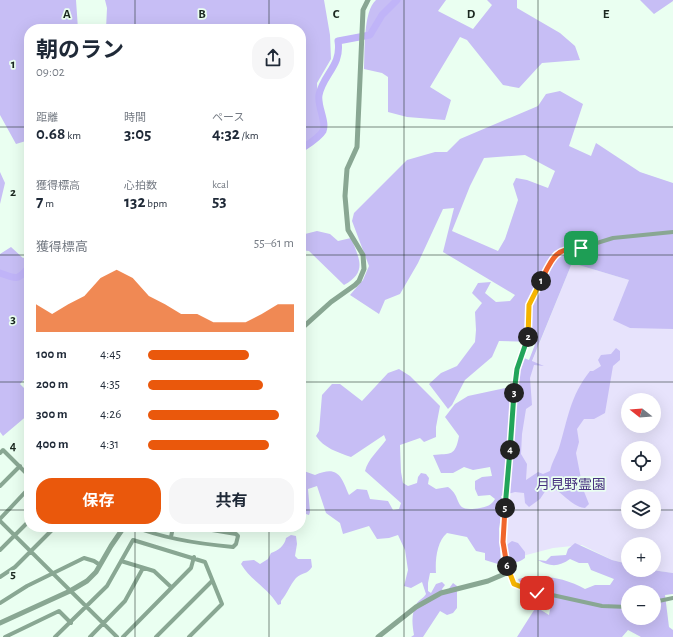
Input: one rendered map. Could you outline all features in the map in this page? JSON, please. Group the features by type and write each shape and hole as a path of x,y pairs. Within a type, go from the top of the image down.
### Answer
{"street":[{"path":"306,324 331,302 356,285 360,281 364,270 363,255 348,230 345,196 347,169 357,147 363,10 368,0"},
{"path":"621,607 602,606 525,589 514,584 508,572 503,542 503,527 517,369 524,353 528,336 529,305 558,252 567,248 581,248 613,238 673,232"},
{"path":"0,453 3,450 24,470"},
{"path":"0,486 20,466"},
{"path":"24,494 0,520 117,637"},
{"path":"0,550 24,526"},
{"path":"0,577 15,567 50,532"},
{"path":"0,623 70,590 91,577 121,532"},
{"path":"153,532 171,537 233,547 236,544 238,536 236,534 224,532"},
{"path":"171,537 172,532"},
{"path":"55,637 71,623 107,586 133,540 194,557 205,562 222,604 188,637"},
{"path":"123,637 191,568 194,557"},
{"path":"0,603 27,586 84,558 94,560 100,565"},
{"path":"121,561 158,573 172,587"},
{"path":"90,637 125,601 143,568"},
{"path":"378,637 416,607 441,593 488,581 508,572"},
{"path":"156,637 212,581"},
{"path":"661,601 673,598"},
{"path":"5,637 59,611 71,623"}],"green space":[{"path":"0,0 76,0 78,24 24,24 24,142 16,144 0,115"},
{"path":"105,0 324,0 330,35 331,59 317,83 318,108 322,128 320,133 306,143 306,24 106,24 107,8"},
{"path":"376,0 446,0 438,11 473,29 492,5 487,0 517,0 517,8 560,33 575,46 580,60 542,63 519,88 503,85 467,40 460,37 430,87 451,100 445,120 407,117 388,112 388,77 382,73 364,69 367,22 372,5"},
{"path":"640,0 673,0 673,1 654,14"},
{"path":"560,91 583,104 569,146 591,156 596,143 640,172 673,183 673,329 630,328 613,320 629,280 572,263 532,361 544,366 534,365 530,378 532,405 526,409 522,434 521,454 527,464 526,480 538,472 543,474 550,471 559,448 570,408 583,380 590,371 593,371 601,366 598,360 601,355 611,354 616,348 620,351 620,360 613,366 605,413 594,419 584,419 577,429 579,442 576,453 583,489 589,504 585,508 579,507 558,491 548,487 540,499 529,507 525,503 524,493 515,492 501,496 503,503 499,529 501,565 485,560 485,553 476,551 467,537 447,533 439,546 436,557 436,573 430,573 428,591 431,593 436,584 442,582 445,585 442,589 445,594 453,583 457,586 457,608 453,613 447,615 440,611 423,637 411,637 414,635 412,619 415,607 426,594 422,582 411,588 404,586 408,570 405,550 398,535 389,538 377,539 369,526 343,534 340,523 326,513 317,486 308,489 310,512 309,515 306,514 306,472 315,475 329,471 334,472 338,474 344,482 349,495 357,489 367,490 370,499 388,501 393,510 399,509 401,503 365,471 371,459 386,440 384,435 351,457 327,447 316,436 319,431 322,395 332,384 340,384 362,401 388,373 399,369 410,376 440,406 436,427 436,437 424,442 420,438 400,445 403,483 408,486 417,483 418,477 421,473 426,474 429,478 428,484 436,489 448,487 453,491 461,506 471,509 482,508 491,504 495,499 490,495 478,496 475,489 475,481 482,477 492,476 490,467 473,470 464,467 453,473 441,473 433,455 448,454 456,448 459,436 445,417 455,404 468,396 515,386 524,358 529,360 536,342 499,341 492,357 465,380 452,405 448,409 429,384 441,373 457,366 475,342 475,312 482,303 472,293 478,283 491,282 485,293 496,302 510,301 515,295 443,252 454,208 443,209 418,263 400,294 385,300 379,314 350,295 363,280 369,266 352,221 354,213 407,160 435,152 447,152 460,139 538,106 546,94","holes":["525,155 555,171 548,188 527,180 516,178 513,184 518,200 505,239 498,251 452,231 470,186 484,158"]},
{"path":"0,172 5,183 0,204"},
{"path":"317,231 330,234 338,241 351,238 360,265 356,275 344,285 309,251 306,251 306,234"},
{"path":"11,247 24,258 24,380 20,384 24,388 24,418 3,436 0,432 0,254"},
{"name":"月見野霊園","path":"572,263 629,280 656,327 673,329 673,573 661,571 661,537 621,537 621,562 612,560 582,545 553,548 511,559 506,542 525,379"},
{"path":"291,535 296,536 297,544 295,556 298,559 311,559 312,567 296,578 281,601 281,604 278,605 269,593 249,575 241,564 243,561 254,560 260,564 268,559 271,553 281,547 286,538"},
{"path":"512,541 518,543 525,552 525,558 518,562 508,559 505,546"},
{"path":"575,543 612,560 621,562 621,577 661,577 661,571 673,573 673,594 665,595 669,627 673,630 673,637 641,637 628,630 622,637 517,637 536,607 549,615 553,594 538,592 523,587 518,579 535,576 561,579 585,589 595,585 610,585 614,579 591,570 588,563 579,563 570,559 562,564 550,565 538,560 546,561 551,556 566,555 568,549"}],"waterway":[{"path":"306,146 316,139 323,131 324,123 319,104 319,95 324,81 335,64 338,41 370,35 382,15 397,0"},
{"path":"0,273 16,278 24,273"}],"route":[{"path":"537,593 514,584 508,572 503,542 503,527 509,473 510,443 514,416 514,394 517,369 524,353 528,336 529,305 542,279 558,252 567,248 581,248"}]}
